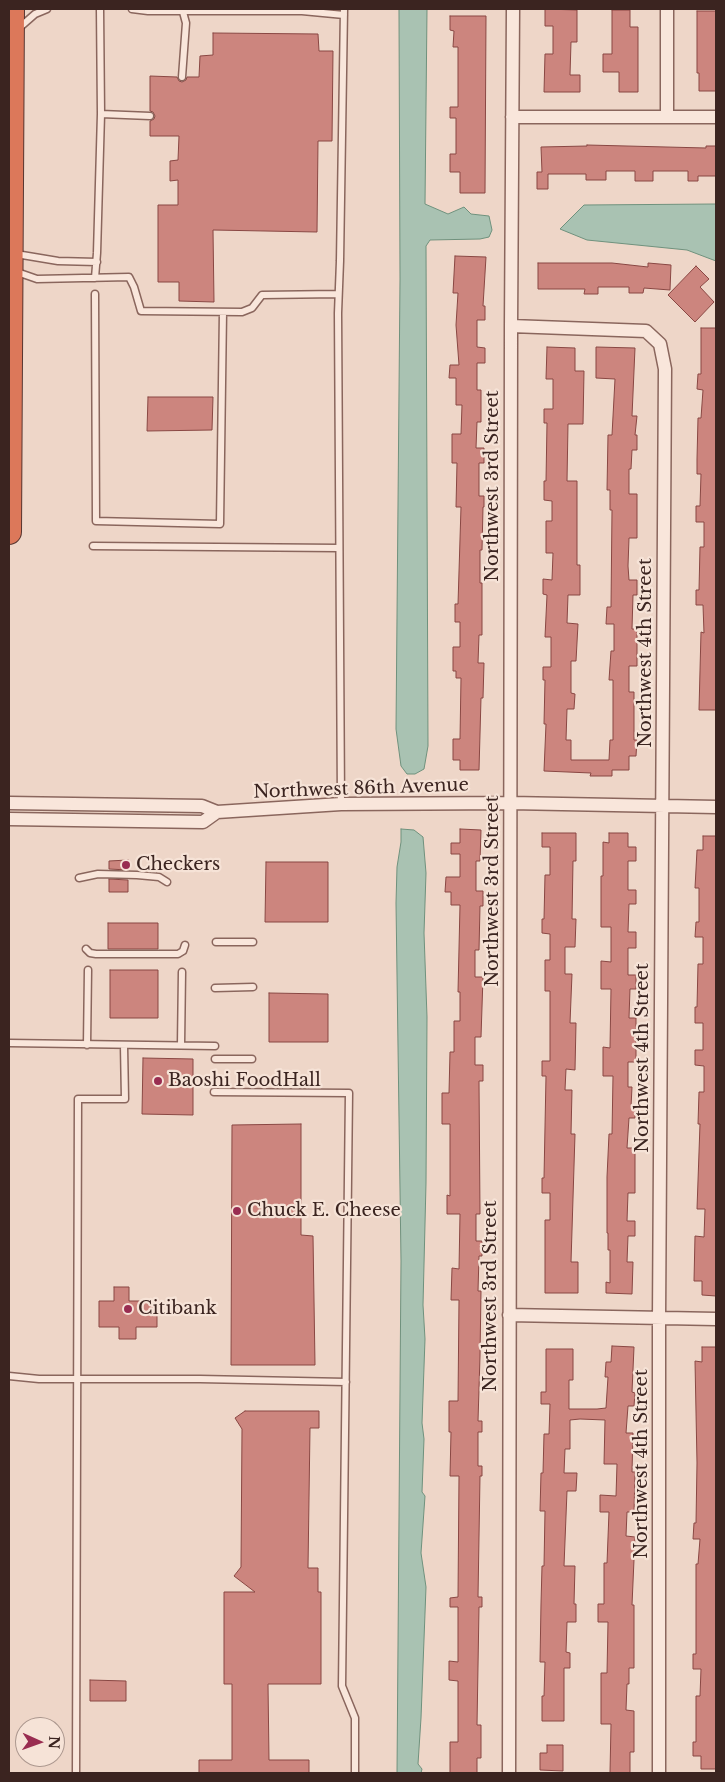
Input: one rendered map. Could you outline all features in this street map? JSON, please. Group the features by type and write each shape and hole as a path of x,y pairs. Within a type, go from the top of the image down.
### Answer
{"highway":[{"path":"9,532 12,9"}],"street":[{"name":"Northwest 3rd Street","path":"508,1773 513,9"},
{"path":"667,9 667,116"},
{"path":"512,117 716,117"},
{"name":"Northwest 4th Street","path":"511,326 646,331 660,344 665,369 659,1773"},
{"name":"Northwest 86th Avenue","path":"9,802 202,806 217,812 341,804 510,803 716,807"},
{"name":"Northwest 86th Avenue","path":"9,819 202,822 217,812"},
{"path":"509,1315 716,1319"}],"lane":[{"path":"13,34 35,14 47,9"},
{"path":"94,278 97,262 101,114 100,9"},
{"path":"132,9 183,12 302,10 344,12 338,294 341,804"},
{"path":"182,77 186,24 183,12"},
{"path":"101,114 150,116"},
{"path":"10,263 43,259 97,262"},
{"path":"10,263 37,279 128,278 134,287 141,311 242,312 252,308 262,295 338,294"},
{"path":"95,294 96,521 220,524 223,312"},
{"path":"92,546 339,548"},
{"path":"79,878 98,874 137,875 159,877 167,882"},
{"path":"216,942 253,942"},
{"path":"86,949 90,953 96,954 178,954 183,951 185,944"},
{"path":"87,1045 88,970"},
{"path":"181,1045 182,972"},
{"path":"215,988 253,987"},
{"path":"9,1043 215,1046"},
{"path":"76,1773 78,1099 125,1099 124,1046"},
{"path":"215,1059 252,1060"},
{"path":"214,1092 349,1093 342,1686 355,1718 355,1773"},
{"path":"9,1376 77,1379 346,1382"}],"shaded area":[{"path":"399,9 427,9 425,204 448,214 464,207 471,214 489,216 492,230 489,237 480,239 430,240 426,246 428,746 424,769 415,774 407,774 401,766 396,729 400,279"},
{"path":"716,204 716,261 687,250 587,240 560,229 584,205"},
{"path":"401,829 414,830 423,837 426,873 424,933 427,1017 426,1183 423,1305 425,1339 422,1423 424,1439 422,1492 425,1496 421,1553 426,1587 418,1764 422,1769 421,1773 397,1773 401,1261 396,903"}],"building":[{"path":"545,9 577,10 577,42 571,42 570,75 580,75 580,92 544,92 545,54 553,54 553,26 545,26"},
{"path":"612,10 630,10 630,27 638,27 638,92 619,92 619,72 603,72 603,54 612,54"},
{"path":"697,11 716,11 716,91 699,91 699,73 697,73"},
{"path":"450,16 486,16 485,193 460,193 460,172 450,172 450,154 456,154 456,118 450,118 450,107 458,107 458,47 453,47 454,31 450,30"},
{"path":"213,33 318,34 319,51 333,51 332,141 318,141 317,232 213,230 214,302 179,301 179,282 158,282 158,205 178,205 178,180 170,181 170,161 178,160 179,136 150,136 150,121 155,116 150,111 150,76 177,77 182,82 187,77 199,77 200,56 213,55"},
{"path":"587,145 706,148 706,146 716,146 716,176 698,176 698,181 688,181 688,171 653,171 653,181 635,181 635,171 606,171 606,180 586,180 586,174 548,174 548,189 537,189 537,172 542,172 541,147"},
{"path":"455,256 486,257 483,306 485,306 485,320 477,320 477,347 485,348 485,363 477,363 477,390 481,390 481,422 477,422 476,448 484,448 484,463 479,463 479,496 484,496 484,507 482,550 480,550 482,635 479,635 478,663 484,663 479,770 460,770 460,760 453,760 453,739 460,739 461,678 456,678 456,671 453,671 453,647 460,647 460,622 455,622 455,604 458,604 461,507 456,507 457,463 452,463 452,434 461,434 462,405 456,405 456,378 449,378 450,365 459,365 456,325 458,293 453,293"},
{"path":"538,263 612,263 648,267 648,263 671,265 670,290 644,288 643,293 629,293 629,287 598,287 598,294 584,294 585,289 538,289"},
{"path":"696,266 709,279 700,287 714,302 695,322 668,295"},
{"path":"701,328 716,328 716,710 699,710 701,632 704,633 703,605 696,605 696,590 699,590 700,547 704,547 704,522 696,522 696,506 700,506 701,474 697,474 697,459 698,418 701,418 703,390 697,389 698,374 701,374"},
{"path":"547,347 575,348 575,371 584,371 583,424 568,424 567,481 577,481 577,565 580,565 580,595 568,595 567,623 578,624 576,661 571,661 571,693 575,694 574,709 567,709 566,740 571,740 571,760 609,760 610,740 613,740 613,680 609,680 611,651 614,651 614,624 606,624 607,607 611,607 612,510 610,510 610,490 607,490 608,435 612,435 615,379 596,378 596,347 635,348 632,416 637,416 635,435 637,435 637,450 632,450 631,469 629,469 629,494 637,494 637,538 629,538 628,566 629,580 637,580 637,595 633,595 632,629 637,629 637,666 629,666 629,692 634,692 634,740 637,740 636,756 629,756 629,770 612,770 612,776 590,776 591,773 544,771 546,724 544,724 545,680 543,680 543,667 551,667 551,637 545,637 547,595 543,594 543,579 552,580 553,553 546,553 546,521 552,521 552,501 544,500 547,423 544,423 544,409 553,409 553,379 546,379"},
{"path":"148,397 213,397 212,430 147,431"},
{"path":"460,829 481,830 480,861 476,861 476,891 483,891 483,906 480,906 479,950 475,950 475,977 483,977 481,1037 475,1037 475,1065 483,1065 483,1081 479,1081 480,1214 476,1214 476,1241 482,1241 482,1256 479,1256 478,1291 481,1291 478,1421 482,1421 482,1432 478,1432 478,1466 482,1466 482,1476 480,1476 478,1597 482,1597 482,1607 479,1607 477,1725 481,1725 481,1758 477,1758 477,1773 450,1773 450,1742 458,1742 458,1681 449,1680 449,1661 458,1662 458,1607 450,1607 450,1598 458,1597 459,1476 450,1476 451,1432 449,1432 449,1401 458,1401 459,1300 451,1300 452,1268 459,1269 460,1214 447,1214 447,1195 450,1196 450,1124 442,1124 442,1093 449,1093 450,1052 454,1052 454,1021 460,1021 460,992 458,992 460,905 451,905 451,892 445,892 446,877 460,877 460,854 451,854 451,843 460,843"},
{"path":"542,833 576,833 576,861 573,861 572,919 576,919 575,947 565,947 565,974 572,974 570,1023 576,1023 575,1070 566,1069 565,1090 572,1090 571,1134 575,1134 571,1262 578,1262 578,1293 545,1293 545,1220 550,1220 550,1193 542,1193 546,1076 542,1076 542,1061 550,1061 550,991 545,991 545,960 550,960 550,934 542,933 542,919 544,919 545,875 550,875 550,847 542,847"},
{"path":"609,833 628,833 628,847 636,847 636,861 628,861 628,890 636,890 636,904 629,904 628,932 636,932 636,948 628,948 628,975 636,975 636,989 630,989 629,1018 636,1018 636,1062 628,1062 628,1087 632,1087 631,1107 635,1108 635,1118 629,1118 627,1148 635,1148 635,1193 628,1193 627,1221 635,1221 635,1236 628,1236 627,1262 633,1262 632,1294 606,1293 606,1282 610,1283 610,1250 608,1250 607,1233 607,1177 609,1134 612,1134 613,1076 603,1076 603,1047 610,1048 611,989 601,989 601,961 611,962 611,927 601,927 601,876 603,876 603,842 609,843"},
{"path":"703,836 716,836 716,1296 702,1295 702,1281 694,1281 695,1236 704,1237 705,1209 697,1209 700,1124 698,1124 699,1092 704,1092 704,1066 695,1065 695,1050 703,1050 703,1023 695,1023 698,964 703,964 703,937 695,937 696,922 699,922 699,888 695,888 697,850 703,850"},
{"path":"128,860 128,870 109,869 109,861"},
{"path":"266,862 328,862 328,922 265,922"},
{"path":"109,879 128,880 128,892 109,892"},
{"path":"108,923 158,923 158,949 108,949"},
{"path":"110,970 158,970 158,1018 110,1018"},
{"path":"269,993 328,994 328,1042 269,1042"},
{"path":"143,1058 193,1059 193,1115 142,1114"},
{"path":"301,1124 301,1235 313,1236 315,1365 231,1365 232,1125"},
{"path":"114,1287 129,1287 129,1301 157,1301 157,1327 136,1327 136,1339 119,1339 119,1327 99,1327 99,1301 114,1301"},
{"path":"612,1346 634,1347 632,1392 635,1393 634,1406 628,1406 626,1433 633,1433 632,1472 635,1472 634,1512 627,1512 626,1536 635,1537 632,1605 634,1605 634,1668 629,1668 626,1710 634,1711 634,1752 630,1752 630,1773 610,1773 611,1724 601,1724 601,1673 607,1673 608,1622 598,1622 598,1604 604,1604 604,1563 607,1563 609,1512 600,1512 600,1495 616,1496 617,1464 604,1464 605,1420 570,1420 570,1449 565,1449 564,1473 577,1473 576,1491 567,1491 564,1566 575,1566 574,1604 576,1604 576,1622 567,1622 566,1652 570,1653 570,1668 564,1668 564,1721 542,1721 545,1662 540,1662 545,1511 540,1511 544,1434 549,1434 550,1404 541,1404 541,1392 546,1392 546,1349 573,1349 573,1380 569,1380 569,1409 597,1409 606,1408 608,1377 605,1377 606,1362 611,1362"},
{"path":"702,1347 716,1347 716,1769 701,1769 701,1756 693,1756 693,1742 696,1742 696,1696 700,1696 701,1669 693,1669 693,1654 696,1654 696,1564 698,1564 700,1539 693,1539 694,1523 696,1523 697,1463 695,1361 702,1362"},
{"path":"245,1411 319,1411 319,1428 310,1428 308,1568 318,1568 318,1592 321,1592 321,1684 268,1684 269,1760 309,1760 309,1773 199,1773 199,1760 232,1760 232,1684 224,1684 224,1592 255,1592 234,1576 241,1567 242,1429 235,1418"},
{"path":"90,1680 126,1681 126,1701 90,1701"},
{"path":"547,1745 563,1745 563,1771 540,1770 540,1753 547,1753"}],"place":[{"name":"Checkers","path":"126,865"},
{"name":"Baoshi FoodHall","path":"158,1081"},
{"name":"Chuck E. Cheese","path":"237,1211"},
{"name":"Citibank","path":"128,1309"}]}
